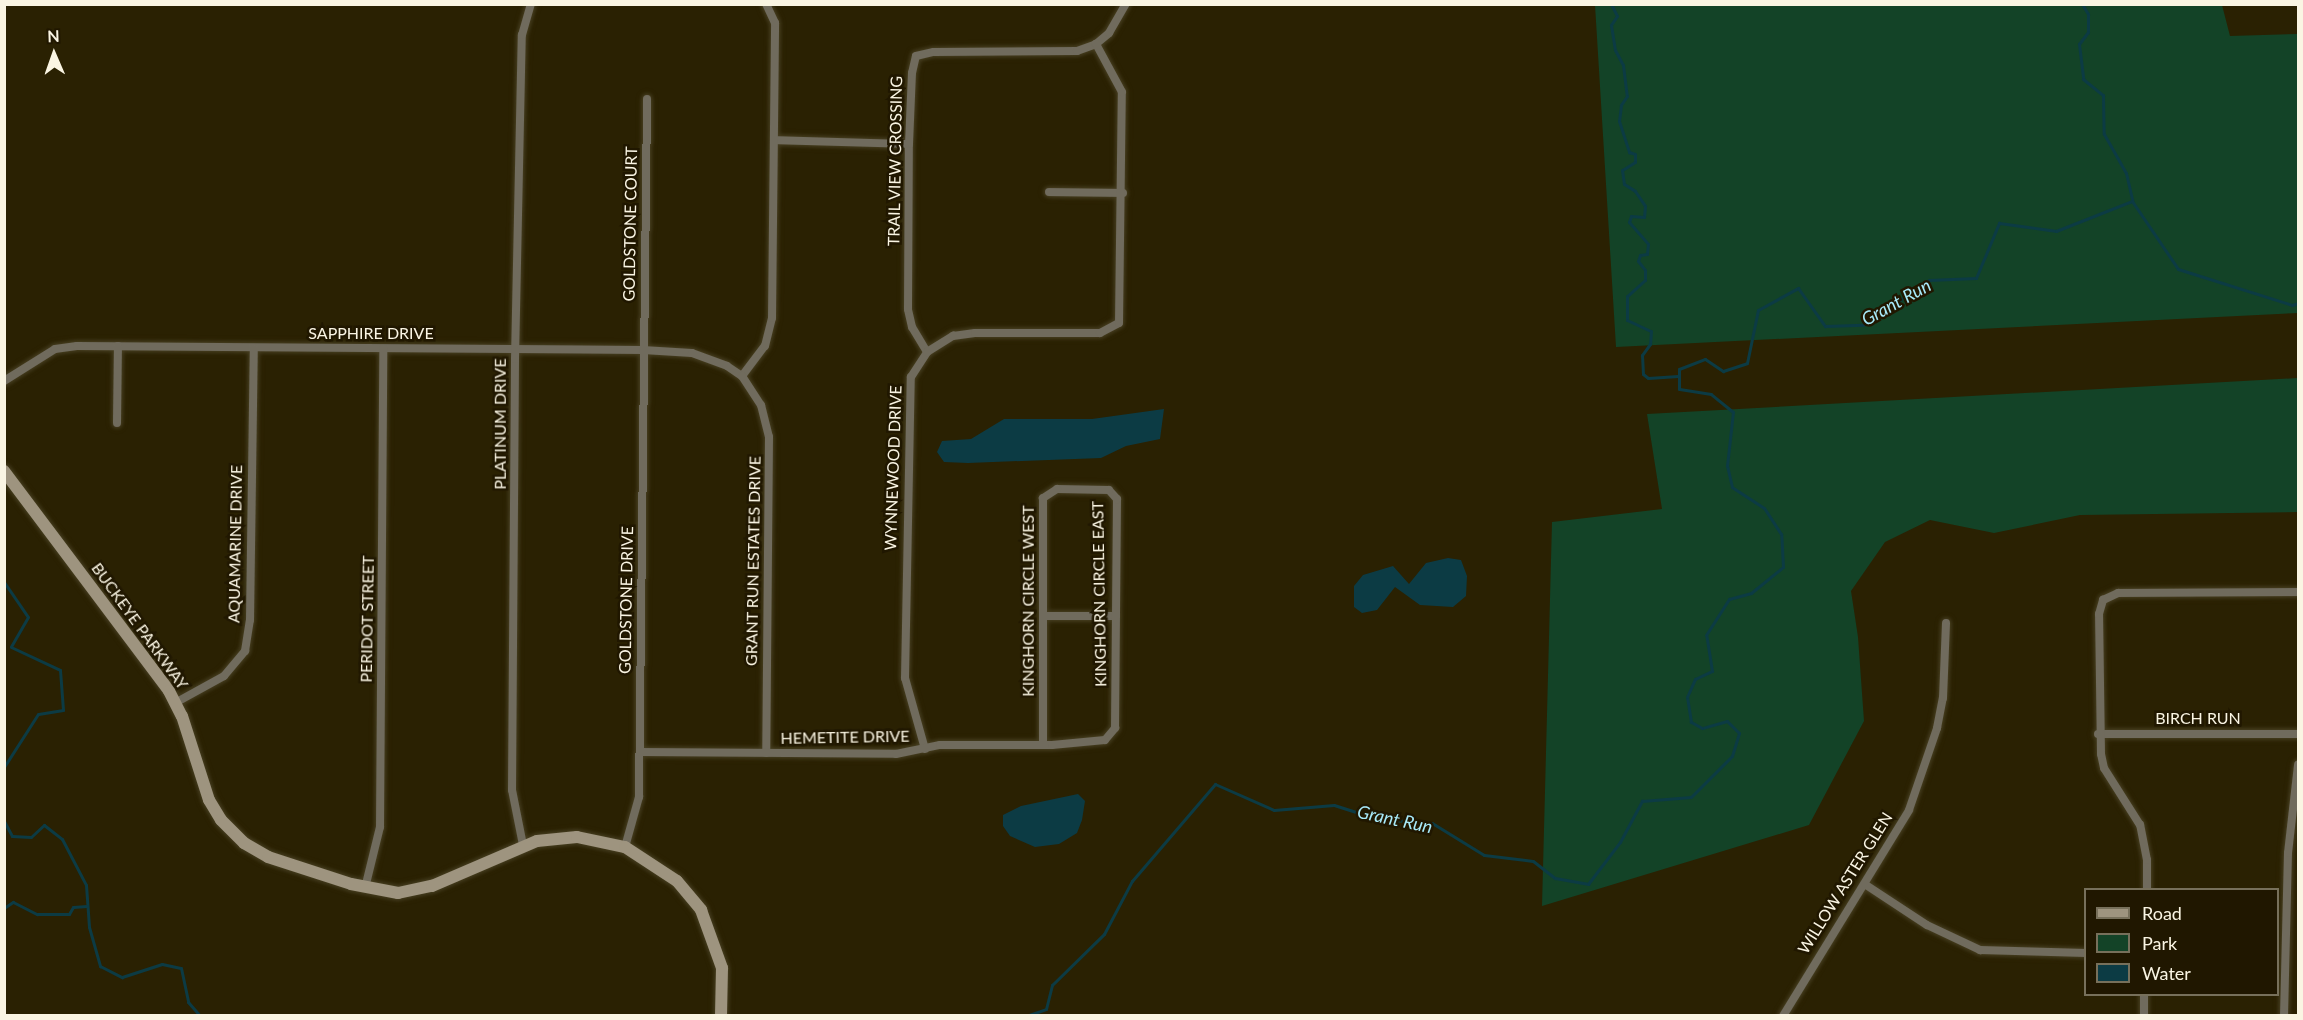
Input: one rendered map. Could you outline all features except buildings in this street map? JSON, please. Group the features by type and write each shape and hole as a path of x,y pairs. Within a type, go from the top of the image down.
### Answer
{"street":[{"name":"PLATINUM DRIVE","path":"523,845 512,790 516,348 522,35 531,4"},
{"path":"742,376 760,355 771,328 775,23 766,4"},
{"path":"1096,44 1119,21 1126,4"},
{"name":"TRAIL VIEW CROSSING","path":"927,352 912,327 908,309 909,144 912,73 916,56 934,52 1052,53 1096,44"},
{"name":"WYNNEWOOD DRIVE","path":"925,749 905,678 908,390 916,365 927,352 953,336 975,333 1100,333 1116,327 1120,318 1123,193 1122,92 1096,44"},
{"name":"GOLDSTONE COURT","path":"643,350 647,99"},
{"path":"774,140 909,144"},
{"path":"1049,192 1123,193"},
{"name":"SAPPHIRE DRIVE","path":"4,381 56,349 118,346 643,350 692,353 718,362 742,376"},
{"path":"117,423 118,346"},
{"name":"AQUAMARINE DRIVE","path":"176,703 224,676 245,651 250,620 254,348"},
{"name":"PERIDOT STREET","path":"365,888 380,827 383,349"},
{"name":"GOLDSTONE DRIVE","path":"625,848 639,797 643,350"},
{"name":"GRANT RUN ESTATES DRIVE","path":"742,376 761,405 769,437 766,753"},
{"name":"BUCKEYE PARKWAY","path":"4,471 176,703 209,800 231,832 268,857 365,888 398,893 432,886 523,845 577,837 625,848 677,880 700,910 722,968 721,1016"},
{"name":"KINGHORN CIRCLE WEST","path":"1043,745 1043,498 1050,490 1081,488"},
{"name":"KINGHORN CIRCLE EAST","path":"1081,488 1109,490 1117,499 1115,728"},
{"path":"2147,888 2147,860 2140,825 2104,768 2098,734 2099,614 2103,600 2118,593 2298,592"},
{"path":"1043,616 1116,616"},
{"name":"WILLOW ASTER GLEN","path":"1783,1016 1819,952 1866,885 1909,810 1937,728 1942,698 1946,623"},
{"name":"HEMETITE DRIVE","path":"640,752 896,754 946,745 1099,743 1112,736 1115,728"},
{"name":"BIRCH RUN","path":"2098,734 2298,734"},
{"path":"2284,1016 2288,853 2298,765"},
{"path":"1866,885 1927,925 1980,950 2084,952"},
{"path":"2144,996 2144,1016"}],"green space":[{"path":"1595,5 2222,5 2230,36 2298,34 2298,313 1616,347"},
{"path":"2298,378 2298,512 2080,515 1994,533 1930,520 1885,542 1851,591 1858,637 1864,721 1809,825 1542,906 1552,522 1662,509 1647,414"}],"water":[{"path":"1164,409 1160,439 1126,446 1101,458 968,463 944,462 937,452 942,441 971,439 1004,419 1092,419"},
{"path":"1448,558 1461,560 1467,576 1466,596 1453,607 1420,605 1395,587 1377,610 1362,613 1354,607 1354,586 1363,575 1393,566 1409,584 1426,563"},
{"path":"1078,794 1085,801 1082,820 1077,833 1059,844 1035,847 1010,836 1003,826 1003,815 1021,806"}],"waterway":[{"path":"1611,4 1617,16 1611,25 1615,50 1623,65 1627,96 1621,105 1619,121 1629,152 1635,154 1635,162 1622,170 1624,184 1635,191 1645,206 1644,217 1631,216 1629,222 1648,244 1647,254 1640,255 1638,261 1645,270 1645,280 1627,296 1627,320 1651,331 1650,344 1642,355 1643,374 1648,378 1678,376"},
{"path":"2082,4 2088,14 2088,32 2079,44 2083,79 2103,95 2104,134 2126,173 2132,200"},
{"name":"Grant Run","path":"1026,1016 1046,1009 1052,985 1104,934 1132,881 1215,784 1274,810 1334,805 1378,819 1432,823 1484,855 1533,861 1555,878 1588,884 1620,842 1642,801 1691,797 1732,756 1739,733 1727,721 1702,728 1691,722 1687,697 1695,679 1712,671 1706,635 1729,599 1751,593 1783,567 1781,534 1764,508 1732,487 1727,466 1733,412 1711,394 1679,389 1679,369 1705,359 1723,371 1747,363 1758,310 1798,288 1825,326 1863,325 1929,280 1976,278 1999,223 2056,231 2132,201 2178,269 2292,305 2298,303"},
{"name":"Grant Run","path":"4,582 28,617 11,647 60,670 63,710 38,714 4,767"},
{"name":"Grant Run","path":"4,821 12,836 31,837 44,825 62,839 86,885 89,927 100,966 122,977 162,964 181,968 188,1002 200,1016"},
{"path":"4,908 13,902 37,914 69,914 73,907 87,906"}]}
